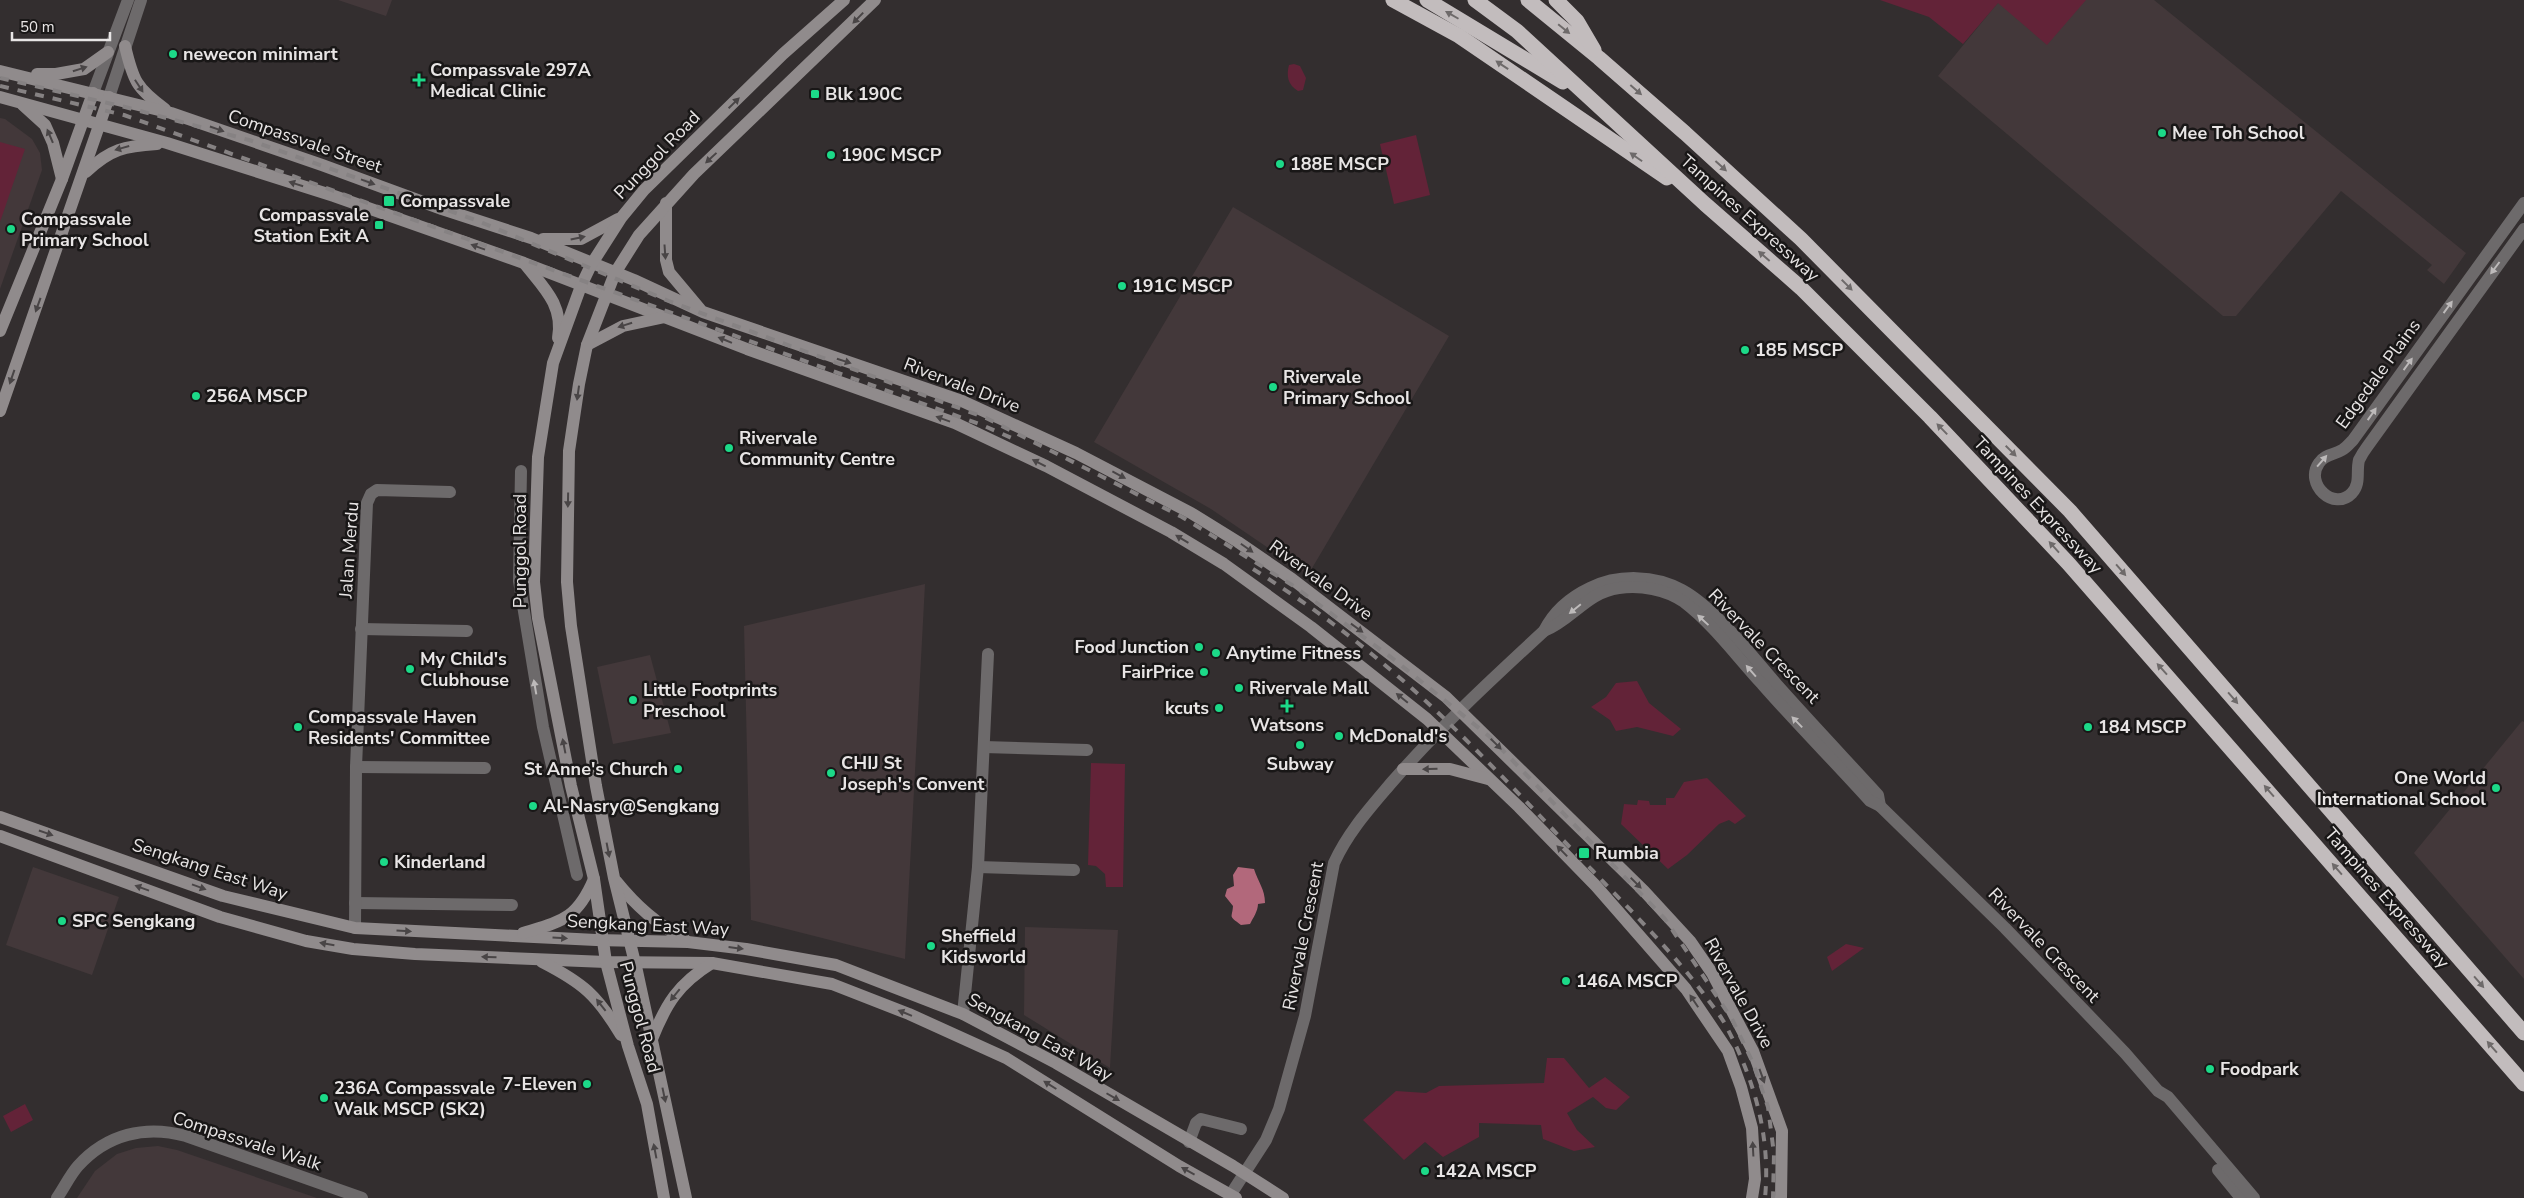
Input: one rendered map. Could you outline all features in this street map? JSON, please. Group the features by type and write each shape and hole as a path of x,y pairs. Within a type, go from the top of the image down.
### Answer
{"highway":[{"path":"1393,0 1459,36 1705,204"},
{"path":"1427,0 1584,94"},
{"name":"Tampines Expressway","path":"1475,0 1517,31 1705,204 1801,288 1930,417 2042,535 2190,701 2524,1084"},
{"name":"Tampines Expressway","path":"1528,0 1600,58 1801,239 2070,511 2524,1033"},
{"path":"1556,0 1577,20 1600,58"}],"main road":[{"name":"Punggol Road","path":"664,1198 646,1104 628,1046 606,962 594,879 538,618 534,582 538,457 553,362 581,286 592,264 621,218 644,190 783,54 844,0"},
{"name":"Punggol Road","path":"686,1198 635,962 614,878 571,626 567,582 569,452 587,345 615,273 638,235 666,203 875,0"},
{"path":"125,46 131,73 144,94 171,113"},
{"path":"14,74 56,74 84,69 108,52"},
{"name":"Compassvale Street","path":"0,71 171,113 531,238 592,264"},
{"path":"0,331 62,179 93,93"},
{"path":"0,97 167,143 334,196 668,316 747,349 955,423 1020,452 1162,528 1224,564 1267,594 1375,676 1439,730 1596,886 1686,989 1728,1051 1752,1128 1755,1179 1752,1198"},
{"path":"0,411 109,98"},
{"path":"22,103 45,125 53,143 62,179"},
{"path":"84,173 102,156 115,150 130,146 167,143"},
{"path":"666,203 664,244 669,272 703,312"},
{"path":"531,238 581,239 621,218"},
{"path":"524,264 553,298 559,331 553,362"},
{"name":"Rivervale Drive","path":"592,264 703,312 962,401 1060,445 1190,513 1238,542 1292,579 1461,710 1644,892 1690,941 1712,973 1753,1050 1782,1130 1781,1198"},
{"path":"587,345 623,326 668,316"},
{"path":"1403,770 1450,769 1490,780"},
{"name":"Sengkang East Way","path":"0,816 223,896 355,928 603,940 688,942 746,949 836,965 963,1014 1056,1063 1246,1174 1283,1198"},
{"name":"Sengkang East Way","path":"0,836 220,917 306,940 353,949 415,954 606,962 712,963 832,984 909,1014 1006,1058 1179,1166 1234,1196"},
{"path":"614,878 637,906 662,927 688,942"},
{"path":"516,935 557,922 574,913 586,898 594,879"},
{"path":"538,959 572,978 592,993 605,1009 628,1046"},
{"path":"652,1039 665,1008 677,992 691,976 712,963"}],"street":[{"path":"93,93 128,0"},
{"path":"109,98 141,0"},
{"name":"Edgedale Plains","path":"2524,203 2353,440 2342,450 2326,456 2319,463 2315,473 2316,483 2321,492 2331,498 2342,498 2350,495 2356,487 2359,461 2367,447 2524,229"},
{"path":"521,471 519,581 543,727 577,875"},
{"path":"521,488 537,489"},
{"name":"Jalan Merdu","path":"355,928 356,767 367,503 370,494 377,490 450,492"},
{"name":"Rivervale Crescent","path":"1234,1196 1266,1140 1279,1109 1298,1041 1334,863 1343,843 1403,770 1439,730 1544,631 1548,622 1567,602 1584,590 1605,582 1652,580 1683,590 1697,600 1745,648 1878,795 1880,806 2005,928 2125,1053 2158,1091 2168,1097 2254,1198"},
{"path":"519,581 534,582"},
{"path":"361,630 467,631"},
{"path":"963,1014 978,867 988,654"},
{"path":"543,727 559,723"},
{"path":"984,747 1087,750"},
{"path":"356,767 485,768"},
{"path":"568,836 583,833"},
{"path":"978,867 1074,870"},
{"path":"355,903 512,905"},
{"name":"Rivervale Crescent","path":"2158,1091 2162,1102 2241,1198"},
{"path":"1189,1142 1196,1123 1201,1119 1242,1129"},
{"name":"Compassvale Walk","path":"57,1198 77,1167 96,1150 116,1138 132,1132 148,1130 168,1131 186,1136 362,1198"}],"shaded area":[{"path":"338,0 392,0 386,16"},
{"path":"1880,0 2086,0 2047,45 1998,3 1963,44 1929,17"},
{"name":"Mee Toh School","path":"2000,0 2154,0 2466,253 2444,284 2427,270 2432,265 2341,191 2236,316 2223,316 1938,76"},
{"path":"1289,65 1300,66 1306,78 1303,90 1298,91 1289,80"},
{"name":"Compassvale Primary School","path":"0,118 5,119 32,139 40,153 42,170 0,289"},
{"path":"1416,135 1430,195 1394,204 1380,144"},
{"path":"0,142 25,149 0,222"},
{"name":"Rivervale Primary School","path":"1233,207 1449,336 1308,575 1211,509 1094,442"},
{"name":"CHIJ St Joseph's Convent","path":"925,584 905,959 751,920 744,626"},
{"name":"Little Footprints Preschool","path":"650,655 671,733 613,744 597,667"},
{"path":"1637,681 1649,703 1681,729 1673,736 1637,727 1616,731 1610,720 1591,707 1606,697 1616,683"},
{"name":"One World International School","path":"2522,721 2524,722 2524,979 2414,853"},
{"path":"1091,763 1125,764 1123,887 1106,887 1105,874 1096,866 1088,865"},
{"path":"1707,778 1746,816 1735,824 1729,820 1719,824 1687,855 1668,869 1621,824 1624,804 1637,805 1638,800 1649,801 1650,805 1666,805 1666,798 1674,798 1684,782"},
{"name":"SPC Sengkang","path":"33,867 119,897 92,975 6,945"},
{"path":"1238,867 1254,869 1264,894 1265,903 1258,904 1250,924 1241,925 1232,918 1233,906 1225,896 1227,889 1234,886 1233,875"},
{"path":"1025,927 1118,930 1110,1068 1024,1015"},
{"path":"1846,944 1864,948 1832,971 1827,957"},
{"path":"1547,1058 1564,1058 1589,1088 1605,1077 1630,1097 1616,1110 1606,1108 1593,1097 1567,1113 1577,1130 1595,1147 1574,1151 1543,1139 1541,1125 1479,1123 1479,1137 1443,1157 1425,1142 1404,1160 1363,1120 1396,1091 1426,1093 1439,1086 1544,1083"},
{"path":"25,1104 33,1120 11,1132 3,1116"},
{"path":"158,1146 177,1150 317,1198 77,1198 95,1171 117,1154 136,1148"}],"railway":[{"path":"0,78 125,107 249,140 478,221 671,302 986,418 1182,517 1292,585 1392,658 1490,737 1665,919 1732,1019 1753,1063 1768,1107 1774,1154 1773,1198"},
{"path":"0,86 124,115 982,425 1014,439"},
{"path":"1253,569 1304,603 1354,640 1440,714 1636,916 1690,977 1725,1024 1752,1086 1763,1130 1766,1175 1765,1198"}],"place":[{"name":"newecon minimart","path":"173,54"},
{"name":"Compassvale 297A Medical Clinic","path":"419,80"},
{"name":"Blk 190C","path":"815,94"},
{"name":"Mee Toh School","path":"2162,133"},
{"name":"190C MSCP","path":"831,155"},
{"name":"188E MSCP","path":"1280,164"},
{"name":"Compassvale","path":"389,201"},
{"name":"Compassvale Station Exit A","path":"379,225"},
{"name":"Compassvale Primary School","path":"11,229"},
{"name":"191C MSCP","path":"1122,286"},
{"name":"185 MSCP","path":"1745,350"},
{"name":"Rivervale Primary School","path":"1273,387"},
{"name":"256A MSCP","path":"196,396"},
{"name":"Rivervale Community Centre","path":"729,448"},
{"name":"Food Junction","path":"1199,647"},
{"name":"Anytime Fitness","path":"1216,653"},
{"name":"My Child's Clubhouse","path":"410,669"},
{"name":"FairPrice","path":"1204,672"},
{"name":"Rivervale Mall","path":"1239,688"},
{"name":"Little Footprints Preschool","path":"633,700"},
{"name":"Watsons","path":"1287,706"},
{"name":"kcuts","path":"1219,708"},
{"name":"Compassvale Haven Residents' Committee","path":"298,727"},
{"name":"184 MSCP","path":"2088,727"},
{"name":"McDonald's","path":"1339,736"},
{"name":"Subway","path":"1300,745"},
{"name":"St Anne's Church","path":"678,769"},
{"name":"CHIJ St Joseph's Convent","path":"831,773"},
{"name":"One World International School","path":"2496,788"},
{"name":"Al-Nasry@Sengkang","path":"533,806"},
{"name":"Rumbia","path":"1584,853"},
{"name":"Kinderland","path":"384,862"},
{"name":"SPC Sengkang","path":"62,921"},
{"name":"Sheffield Kidsworld","path":"931,946"},
{"name":"146A MSCP","path":"1566,981"},
{"name":"Foodpark","path":"2210,1069"},
{"name":"7-Eleven","path":"587,1084"},
{"name":"236A Compassvale Walk MSCP (SK2)","path":"324,1098"},
{"name":"142A MSCP","path":"1425,1171"}]}
